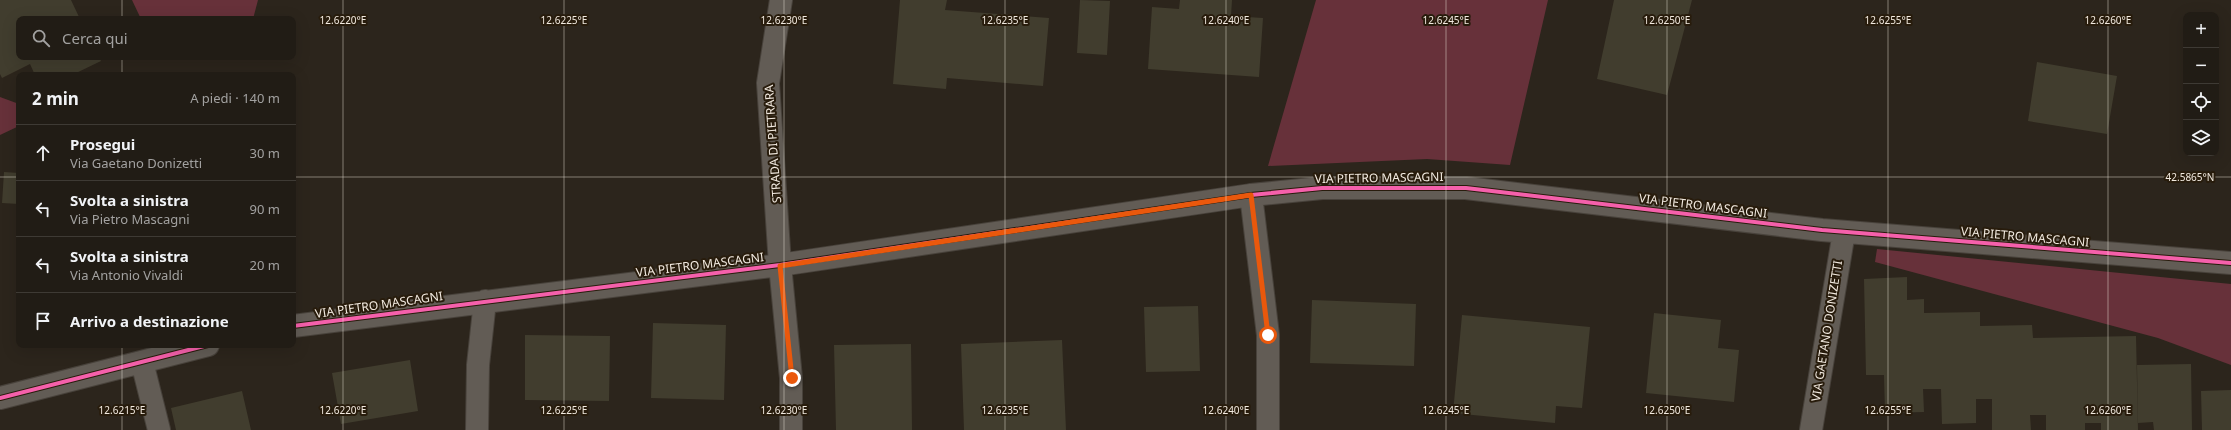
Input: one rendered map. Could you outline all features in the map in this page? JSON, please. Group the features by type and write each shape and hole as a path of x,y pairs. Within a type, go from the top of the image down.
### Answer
{"street":[{"name":"STRADA DI PIETRARA","path":"781,0 768,83 780,266 792,378 791,430"},
{"name":"VIA PIETRO MASCAGNI","path":"296,326 485,301 780,266 1251,195 1322,188 1466,188 1844,232 2231,263"},
{"path":"1251,195 1268,335 1268,430"},
{"name":"VIA GAETANO DONIZETTI","path":"1811,430 1844,232"},
{"path":"477,430 478,365 485,301"},
{"path":"0,398 196,348"},
{"path":"142,362 159,430"}],"shaded area":[{"path":"132,0 258,0 254,16 140,16"},
{"path":"1316,0 1548,0 1510,165 1427,159 1268,166"},
{"path":"0,97 16,103 16,127 0,135"},
{"path":"1877,249 2231,284 2231,365 2158,338 1875,262"}],"building":[{"path":"0,0 71,0 79,16 16,16 16,60 101,61 78,72 34,72 30,64 2,78 0,74"},
{"path":"900,0 947,0 945,10 1049,18 1043,86 947,78 946,89 893,84"},
{"path":"1080,0 1110,1 1107,55 1077,53"},
{"path":"1180,0 1232,0 1231,16 1263,18 1259,77 1148,69 1152,7 1179,9"},
{"path":"1614,0 1692,0 1667,95 1597,79"},
{"path":"2037,62 2117,76 2107,134 2028,121"},
{"path":"4,172 16,173 16,204 2,203"},
{"path":"1907,277 1907,300 1924,299 1924,313 1980,312 1980,326 2032,325 2033,338 2136,336 2138,430 2101,430 2101,423 2085,423 2085,430 2046,430 2046,415 2030,415 2031,430 1992,430 1992,399 1976,399 1976,423 1942,424 1941,389 1923,389 1924,412 1885,413 1884,375 1866,375 1864,279"},
{"path":"1312,300 1416,304 1414,366 1310,363"},
{"path":"1198,306 1200,371 1146,372 1144,307"},
{"path":"1654,313 1721,320 1718,348 1739,350 1734,402 1646,393"},
{"path":"1462,315 1590,327 1582,408 1556,406 1555,423 1453,413"},
{"path":"653,323 726,325 724,400 651,398"},
{"path":"525,335 610,336 609,401 525,400"},
{"path":"1062,340 1066,430 964,430 961,344"},
{"path":"911,344 912,430 836,430 834,345"},
{"path":"410,360 418,411 341,424 332,373"},
{"path":"2191,364 2192,430 2154,430 2153,422 2138,423 2137,365"},
{"path":"2231,390 2231,430 2202,430 2201,391"},
{"path":"242,391 251,430 176,430 171,408"}],"cycle path":[{"path":"296,326 780,265 1251,195 1322,188 1466,188 1822,230 2231,263"},
{"path":"0,398 196,348"}],"route":[{"path":"792,378 780,266 1251,195 1268,335"}]}
